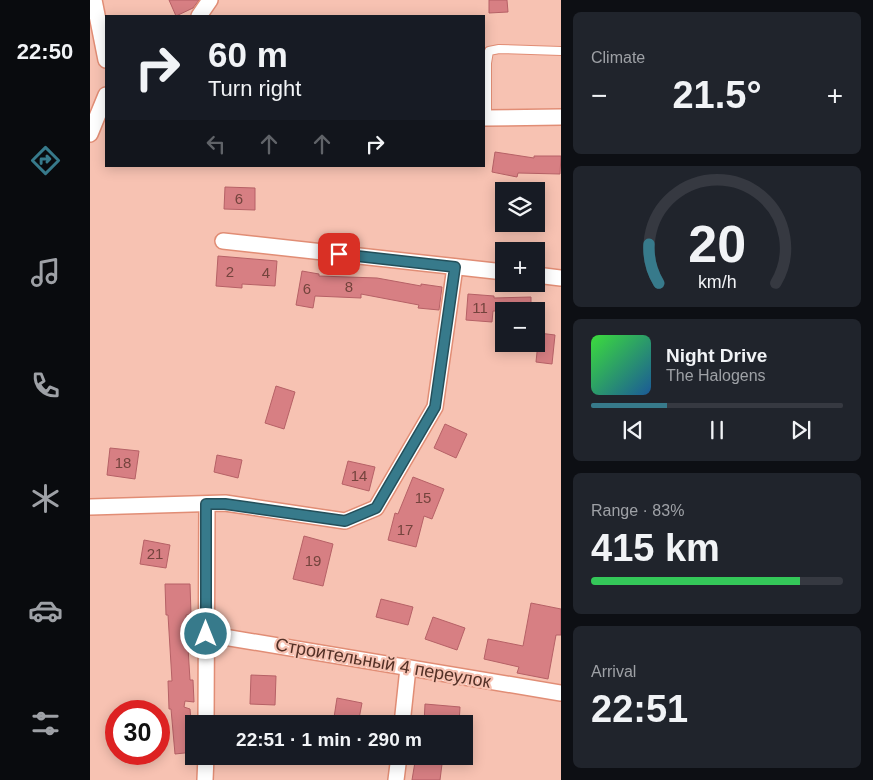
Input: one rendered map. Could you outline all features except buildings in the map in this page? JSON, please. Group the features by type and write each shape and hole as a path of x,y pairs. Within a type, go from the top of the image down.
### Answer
{"street":[{"path":"94,0 104,32 105,46"},
{"path":"200,15 210,0"},
{"path":"90,134 102,114 105,100"},
{"path":"485,118 560,117"},
{"path":"223,241 495,271"},
{"path":"90,507 225,504 345,521 376,508 435,407 455,267"},
{"path":"545,276 560,278"},
{"path":"206,504 206,715"},
{"name":"Строительный 4 переулок","path":"206,634 560,693"},
{"path":"403,715 408,668"},
{"path":"206,765 206,780"},
{"path":"396,780 398,765"}],"lane":[{"path":"485,118 489,51 499,49 560,51"}],"route":[{"path":"206,634 206,504 225,504 345,521 376,508 435,407 455,267 339,254"}]}
